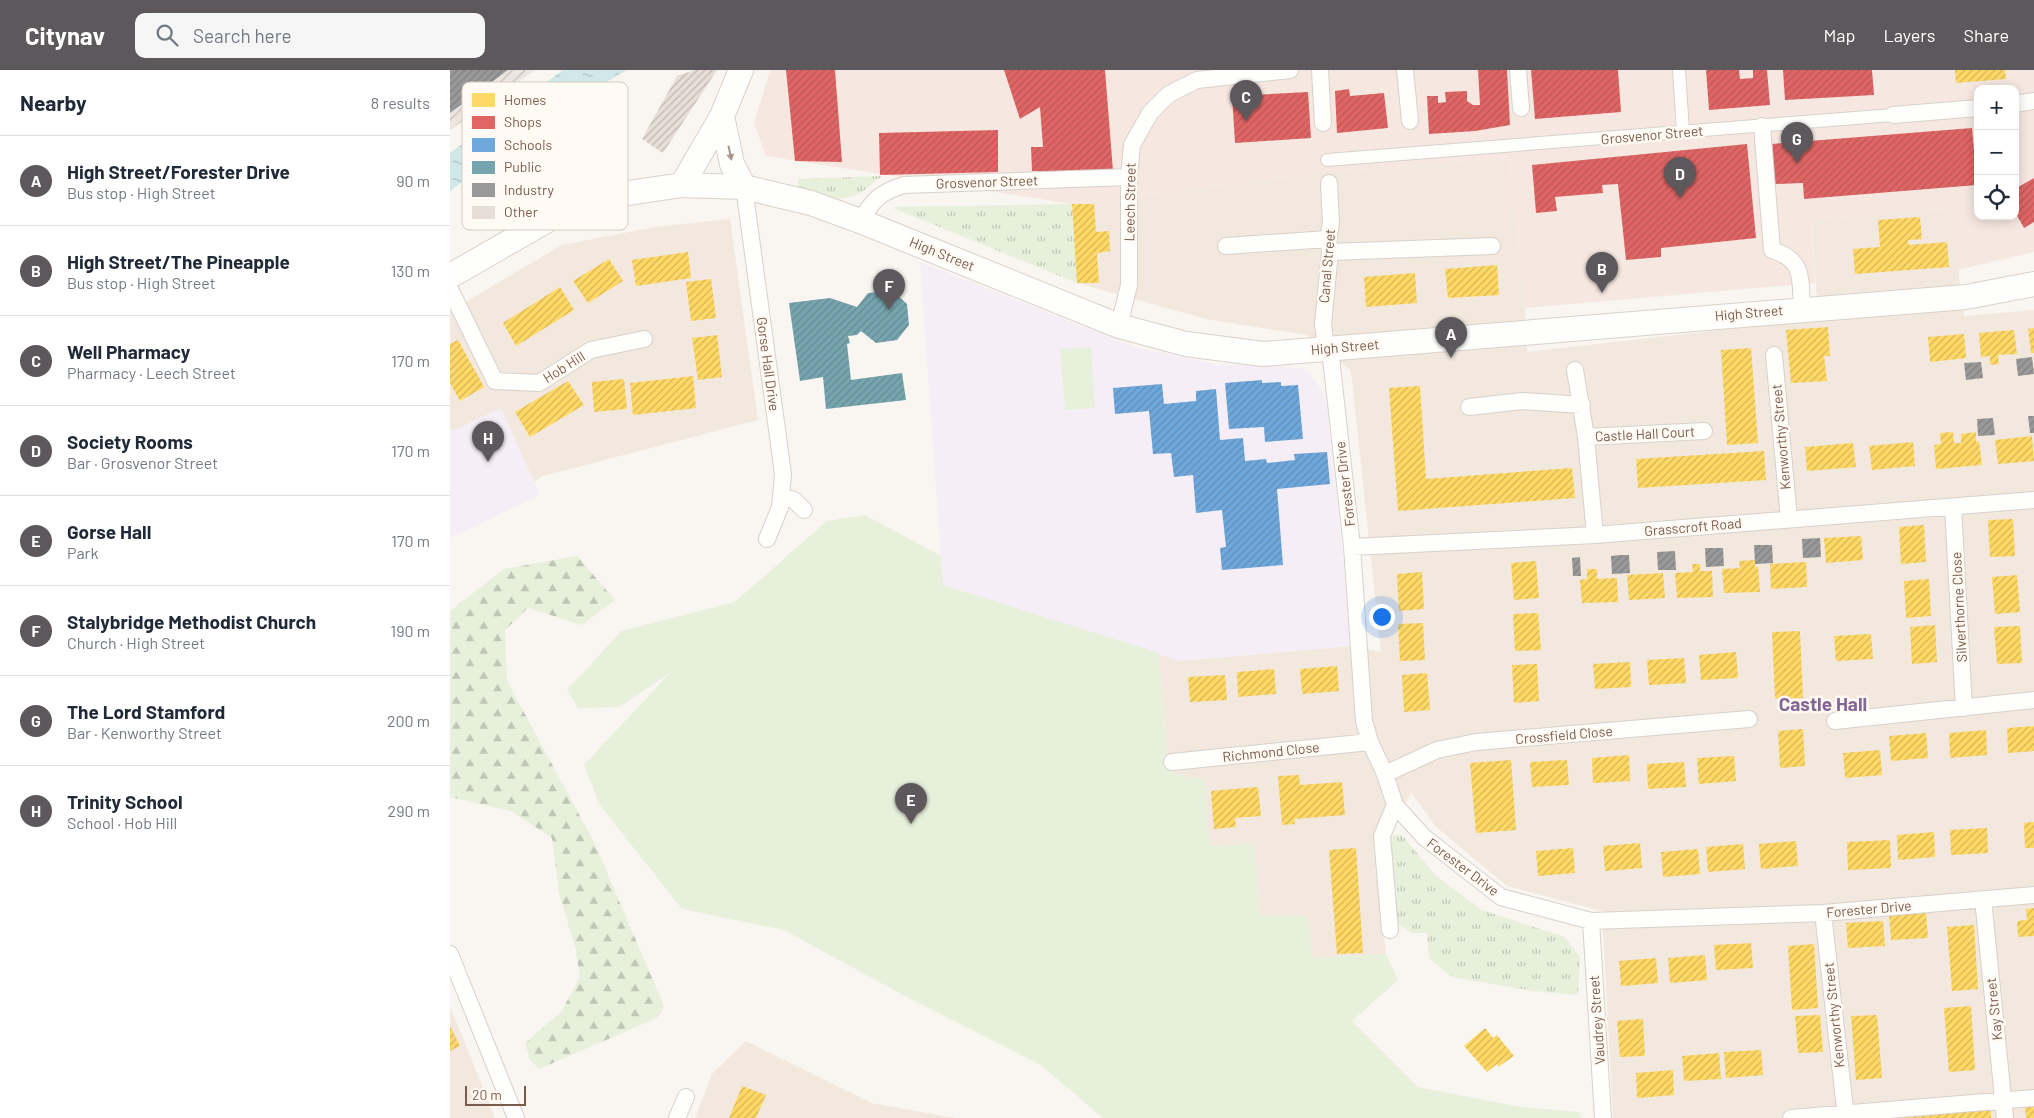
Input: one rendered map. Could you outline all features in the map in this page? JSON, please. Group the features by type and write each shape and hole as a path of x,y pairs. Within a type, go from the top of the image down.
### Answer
{"main road":[{"path":"682,185 722,116 741,70"},
{"path":"722,116 732,164 744,187"},
{"name":"High Street","path":"628,193 682,185 744,187 811,203 1119,326 1186,344 1263,354 1966,297 2034,284"},
{"name":"High Street","path":"450,276 530,230"}],"street":[{"name":"Leech Street","path":"1119,326 1129,285 1129,177 1132,145 1150,113 1169,94 1197,80 1290,70"},
{"path":"1320,70 1323,123"},
{"path":"1405,70 1410,121"},
{"path":"1518,70 1521,108"},
{"path":"1679,70 1683,132"},
{"path":"2019,104 2034,102"},
{"name":"Grosvenor Street","path":"1326,160 1974,108"},
{"path":"1762,126 1772,250 1782,253 1796,264 1799,271 1802,309"},
{"name":"Grosvenor Street","path":"860,221 873,200 889,190 904,185 1129,177"},
{"name":"Canal Street","path":"1328,349 1323,324 1331,223 1329,183"},
{"name":"Gorse Hall Drive","path":"744,187 783,474 780,506 767,539"},
{"path":"1226,246 1492,246"},
{"name":"Hob Hill","path":"450,289 495,380 539,383 591,350 644,339"},
{"name":"Forester Drive","path":"1328,349 1352,547 1364,721 1370,742 1385,774 1395,805 1424,837 1501,897 1591,921 1823,913 2034,895"},
{"name":"Kenworthy Street","path":"1774,355 1789,518"},
{"name":"Castle Hall Court","path":"1575,370 1586,437 1595,535"},
{"path":"1469,407 1522,401 1582,405"},
{"name":"Castle Hall Court","path":"1586,437 1704,431"},
{"path":"781,496 794,500 804,510"},
{"name":"Grasscroft Road","path":"1352,547 1595,535 1789,518 2034,500"},
{"name":"Silverthorne Close","path":"1953,506 1964,708"},
{"path":"1835,722 2034,700"},
{"name":"Crossfield Close","path":"1385,774 1437,750 1476,742 1749,719"},
{"name":"Richmond Close","path":"1172,762 1370,742"},
{"path":"1390,930 1382,836 1395,805"},
{"name":"Kay Street","path":"1982,899 2005,1118"},
{"name":"Kenworthy Street","path":"1823,913 1846,1116"},
{"name":"Vaudrey Street","path":"1591,921 1603,1118"},
{"path":"450,954 454,975 516,1118"},
{"path":"677,1118 686,1097"},
{"path":"1791,1118 1846,1116 2034,1098"}],"shaded area":[{"path":"450,70 535,70 518,82 462,82 462,122 450,130"},
{"path":"770,70 2034,70 2034,252 1957,270 1950,209 1812,220 1815,283 1525,308 1509,159 1328,172 1072,204 766,156 754,123"},
{"path":"1509,159 1525,308 1527,352 1818,319 1812,220 1951,209 1964,316 2034,310 2034,1118 1613,1118 1602,911 1507,886 1436,827 1411,792 1376,860 1386,954 1312,958 1259,916 1255,844 1210,846 1204,779 1177,775 1168,769 1159,653 1179,661 1352,646 1381,652 1351,371 1307,335 1206,319 1077,283 1072,204 1328,172"},
{"path":"730,219 758,420 543,476 450,535 450,311 562,245 655,227"},
{"path":"920,262 1135,347 1221,365 1254,364 1307,369 1326,397 1352,646 1179,661 943,585"},
{"path":"501,408 540,495 450,538 450,429 457,429"},
{"path":"450,1006 495,1118 450,1118"},
{"path":"746,1041 871,1103 955,1118 695,1118 712,1074"}],"green space":[{"path":"882,176 856,195 841,199 833,199 798,187 798,179"},
{"path":"1072,204 1077,283 893,208 894,207"},
{"path":"1091,347 1095,408 1065,410 1060,349"},
{"path":"865,515 941,556 943,585 1159,653 1168,769 1177,775 1204,779 1210,846 1255,844 1259,916 1307,916 1313,958 1386,954 1398,980 1352,1021 1418,1087 1520,1107 1579,1112 1582,1118 1103,1118 1041,1065 903,995 784,930 682,909 599,804 584,765 671,672 619,707 578,708 567,689 621,631 735,602 827,521"},
{"path":"577,556 615,600 582,625 528,608 505,630 507,681 594,842 664,1006 657,1018 539,1069 530,1060 525,1043 561,1012 580,977 575,946 559,893 552,838 511,811 450,797 450,611 504,569"},
{"path":"1394,835 1402,835 1436,876 1482,910 1565,937 1580,957 1578,995 1533,991 1452,977 1429,958 1427,933 1412,933 1398,924 1388,842"}],"water":[{"path":"563,70 627,70 606,82 547,82"},
{"path":"462,144 462,182 450,191 450,153"}],"building: Homes":[{"path":"1955,70 2005,70 2006,79 1956,83"},
{"path":"1072,204 1094,204 1096,232 1109,231 1110,251 1097,253 1099,283 1077,283"},
{"path":"1920,217 1922,239 1908,240 1909,245 1947,242 1949,267 1855,274 1853,249 1880,247 1878,220"},
{"path":"688,252 691,278 636,286 632,260"},
{"path":"609,259 623,281 588,303 573,281"},
{"path":"1497,265 1499,295 1448,298 1445,269"},
{"path":"1415,273 1417,303 1366,307 1364,277"},
{"path":"711,279 716,318 691,321 686,282"},
{"path":"560,287 574,310 516,346 503,323"},
{"path":"1828,327 1830,356 1824,356 1827,381 1791,383 1786,330"},
{"path":"2034,328 2034,353 2031,353 2028,329"},
{"path":"2014,330 2017,354 1998,355 1999,364 1990,365 1990,356 1981,357 1979,333"},
{"path":"1964,334 1966,358 1930,362 1928,337"},
{"path":"717,335 722,377 698,380 692,338"},
{"path":"458,340 484,387 460,401 450,383 450,344"},
{"path":"1751,348 1758,443 1727,445 1721,350"},
{"path":"693,376 696,408 633,415 630,383"},
{"path":"624,379 627,409 594,412 592,382"},
{"path":"568,381 584,405 530,437 515,412"},
{"path":"1420,386 1426,479 1572,468 1575,498 1398,511 1389,388"},
{"path":"1953,432 1954,443 1961,443 1961,434 1976,432 1976,442 1979,441 1982,465 1936,469 1934,445 1941,444 1940,433"},
{"path":"2032,436 2034,461 1998,464 1995,440"},
{"path":"1913,442 1915,466 1872,470 1869,446"},
{"path":"1853,443 1856,467 1807,471 1805,447"},
{"path":"1764,451 1766,480 1638,488 1636,459"},
{"path":"2013,519 2015,556 1990,557 1988,520"},
{"path":"1924,525 1926,562 1901,564 1899,527"},
{"path":"1861,536 1863,560 1826,563 1824,538"},
{"path":"1755,560 1755,567 1758,567 1760,592 1724,593 1722,569 1740,568 1739,561"},
{"path":"1536,561 1539,598 1514,600 1511,563"},
{"path":"1806,562 1807,587 1771,589 1770,564"},
{"path":"1692,564 1700,564 1700,571 1712,571 1713,597 1677,598 1675,573 1693,572"},
{"path":"1587,569 1597,569 1597,579 1617,578 1618,602 1582,603 1580,580 1587,579"},
{"path":"1422,572 1424,609 1399,611 1397,574"},
{"path":"1663,573 1665,598 1629,600 1627,575"},
{"path":"2017,575 2020,612 1995,614 1992,577"},
{"path":"1929,579 1931,616 1906,618 1904,581"},
{"path":"1538,613 1541,650 1515,651 1513,614"},
{"path":"1423,623 1425,660 1400,661 1398,624"},
{"path":"1935,625 1937,662 1912,664 1910,627"},
{"path":"2020,626 2022,663 1997,664 1994,627"},
{"path":"1800,631 1803,698 1775,699 1772,632"},
{"path":"1871,634 1873,659 1836,661 1834,636"},
{"path":"1736,652 1738,678 1701,680 1699,655"},
{"path":"1684,658 1686,683 1649,685 1647,660"},
{"path":"1630,662 1631,687 1595,689 1593,664"},
{"path":"1537,664 1539,701 1514,703 1512,665"},
{"path":"1337,666 1339,691 1302,694 1300,669"},
{"path":"1274,669 1276,694 1238,697 1237,672"},
{"path":"1427,673 1430,710 1404,712 1402,675"},
{"path":"1225,675 1227,700 1190,702 1188,677"},
{"path":"2034,726 2034,751 2008,753 2007,728"},
{"path":"1803,729 1805,766 1780,768 1778,731"},
{"path":"1986,730 1987,755 1950,758 1949,733"},
{"path":"1926,733 1928,758 1891,761 1889,736"},
{"path":"1880,750 1882,775 1845,778 1843,753"},
{"path":"1629,755 1630,781 1593,783 1592,758"},
{"path":"1734,756 1736,781 1699,784 1697,758"},
{"path":"1511,760 1516,830 1476,833 1470,763"},
{"path":"1567,760 1569,785 1532,787 1530,762"},
{"path":"1684,762 1686,787 1648,789 1647,764"},
{"path":"1299,775 1300,785 1342,782 1345,815 1294,819 1295,824 1282,825 1278,776"},
{"path":"1258,787 1261,816 1235,818 1236,827 1214,829 1211,791"},
{"path":"2034,822 2034,848 2025,848 2024,823"},
{"path":"1987,828 1988,853 1951,855 1950,830"},
{"path":"1934,832 1935,857 1898,860 1897,835"},
{"path":"1890,840 1891,868 1848,870 1847,842"},
{"path":"1796,841 1798,866 1761,869 1759,844"},
{"path":"1640,843 1642,868 1605,871 1603,846"},
{"path":"1743,844 1745,869 1708,872 1706,847"},
{"path":"1356,848 1363,953 1337,954 1329,850"},
{"path":"1573,848 1575,873 1538,876 1536,851"},
{"path":"1698,849 1700,874 1663,877 1661,852"},
{"path":"2034,908 2034,936 2018,937 2017,921 2027,920 2026,909"},
{"path":"1926,913 1928,938 1891,940 1889,915"},
{"path":"1883,921 1885,946 1848,948 1846,923"},
{"path":"1974,925 1978,989 1952,991 1947,927"},
{"path":"1751,943 1753,968 1716,970 1714,945"},
{"path":"1814,944 1818,1008 1792,1010 1788,946"},
{"path":"1705,955 1707,980 1670,983 1668,958"},
{"path":"1656,958 1658,983 1621,986 1619,961"},
{"path":"1971,1006 1975,1070 1949,1072 1944,1008"},
{"path":"1820,1015 1823,1052 1798,1053 1795,1016"},
{"path":"1877,1015 1882,1078 1856,1080 1851,1016"},
{"path":"1643,1019 1645,1056 1620,1057 1617,1021"},
{"path":"450,1026 460,1046 450,1051"},
{"path":"1485,1028 1493,1038 1497,1035 1514,1056 1498,1067 1497,1064 1487,1072 1464,1046"},
{"path":"1761,1050 1763,1075 1726,1078 1724,1052"},
{"path":"1719,1053 1721,1079 1684,1081 1682,1056"},
{"path":"1673,1070 1674,1095 1637,1098 1636,1073"},
{"path":"742,1086 766,1095 756,1118 729,1118"},
{"path":"1991,1106 1991,1118 1858,1118"},
{"path":"2034,1106 2034,1118 2026,1118 2025,1107"}],"building: Shops":[{"path":"786,70 835,70 842,162 795,161"},
{"path":"1004,70 1105,70 1113,171 1032,171 1031,147 1043,147 1040,107 1020,119"},
{"path":"1478,70 1507,70 1510,125 1475,131 1429,134 1427,96 1438,96 1438,103 1446,102 1445,92 1467,91 1467,101 1473,105 1480,105"},
{"path":"1531,70 1618,70 1621,112 1535,119"},
{"path":"1706,70 1739,70 1740,79 1753,78 1753,70 1767,70 1770,105 1709,110"},
{"path":"1783,70 1872,70 1874,95 1785,100"},
{"path":"1349,89 1350,96 1384,93 1388,128 1337,133 1335,91"},
{"path":"1308,92 1311,138 1235,143 1232,96"},
{"path":"1972,128 1974,185 1804,199 1803,183 1775,184 1772,144"},
{"path":"998,130 998,172 880,175 879,133"},
{"path":"1747,144 1756,238 1661,248 1661,257 1626,260 1618,184 1602,185 1603,193 1555,197 1557,211 1536,213 1532,165"},
{"path":"2034,178 2034,222 2024,228 2019,219 2019,187"}],"building: Schools":[{"path":"1262,380 1262,383 1281,382 1281,386 1298,385 1303,439 1265,442 1264,427 1229,429 1225,383"},
{"path":"1162,384 1164,404 1196,401 1196,391 1216,389 1220,440 1243,438 1245,461 1266,459 1267,463 1295,460 1294,454 1327,452 1330,484 1277,489 1283,565 1222,570 1220,548 1226,547 1222,510 1196,513 1193,475 1174,477 1171,453 1153,454 1149,411 1115,414 1113,388"}],"building: Public":[{"path":"893,291 907,304 909,325 897,340 876,343 861,331 857,335 848,336 850,343 847,344 851,380 902,373 906,400 826,409 823,377 800,381 789,303 830,298 857,307 868,293"}],"building: Industry":[{"path":"450,70 508,70 492,82 462,82 462,104 450,113"},
{"path":"2032,357 2034,374 2018,376 2016,359"},
{"path":"1981,362 1983,378 1966,380 1964,363"},
{"path":"2028,416 2034,416 2034,433 2030,433"},
{"path":"1993,418 1995,435 1978,436 1977,419"},
{"path":"1820,538 1821,557 1803,558 1802,539"},
{"path":"1754,545 1772,545 1773,563 1755,564"},
{"path":"1705,548 1723,548 1724,566 1706,567"},
{"path":"1675,551 1676,570 1658,570 1657,552"},
{"path":"1629,555 1630,573 1612,574 1611,556"},
{"path":"1580,557 1581,576 1573,576 1572,558"}],"building: Other":[{"path":"695,70 717,70 663,153 642,139 677,76"}],"place":[{"name":"Well Pharmacy","path":"1246,121"},
{"name":"The Lord Stamford","path":"1797,163"},
{"name":"Society Rooms","path":"1680,198"},
{"name":"High Street/The Pineapple","path":"1602,293"},
{"name":"Stalybridge Methodist Church","path":"889,310"},
{"name":"High Street/Forester Drive","path":"1451,358"},
{"name":"Trinity School","path":"488,462"},
{"name":"Gorse Hall","path":"911,824"}],"district":[{"name":"Castle Hall","path":"1823,704"}]}
